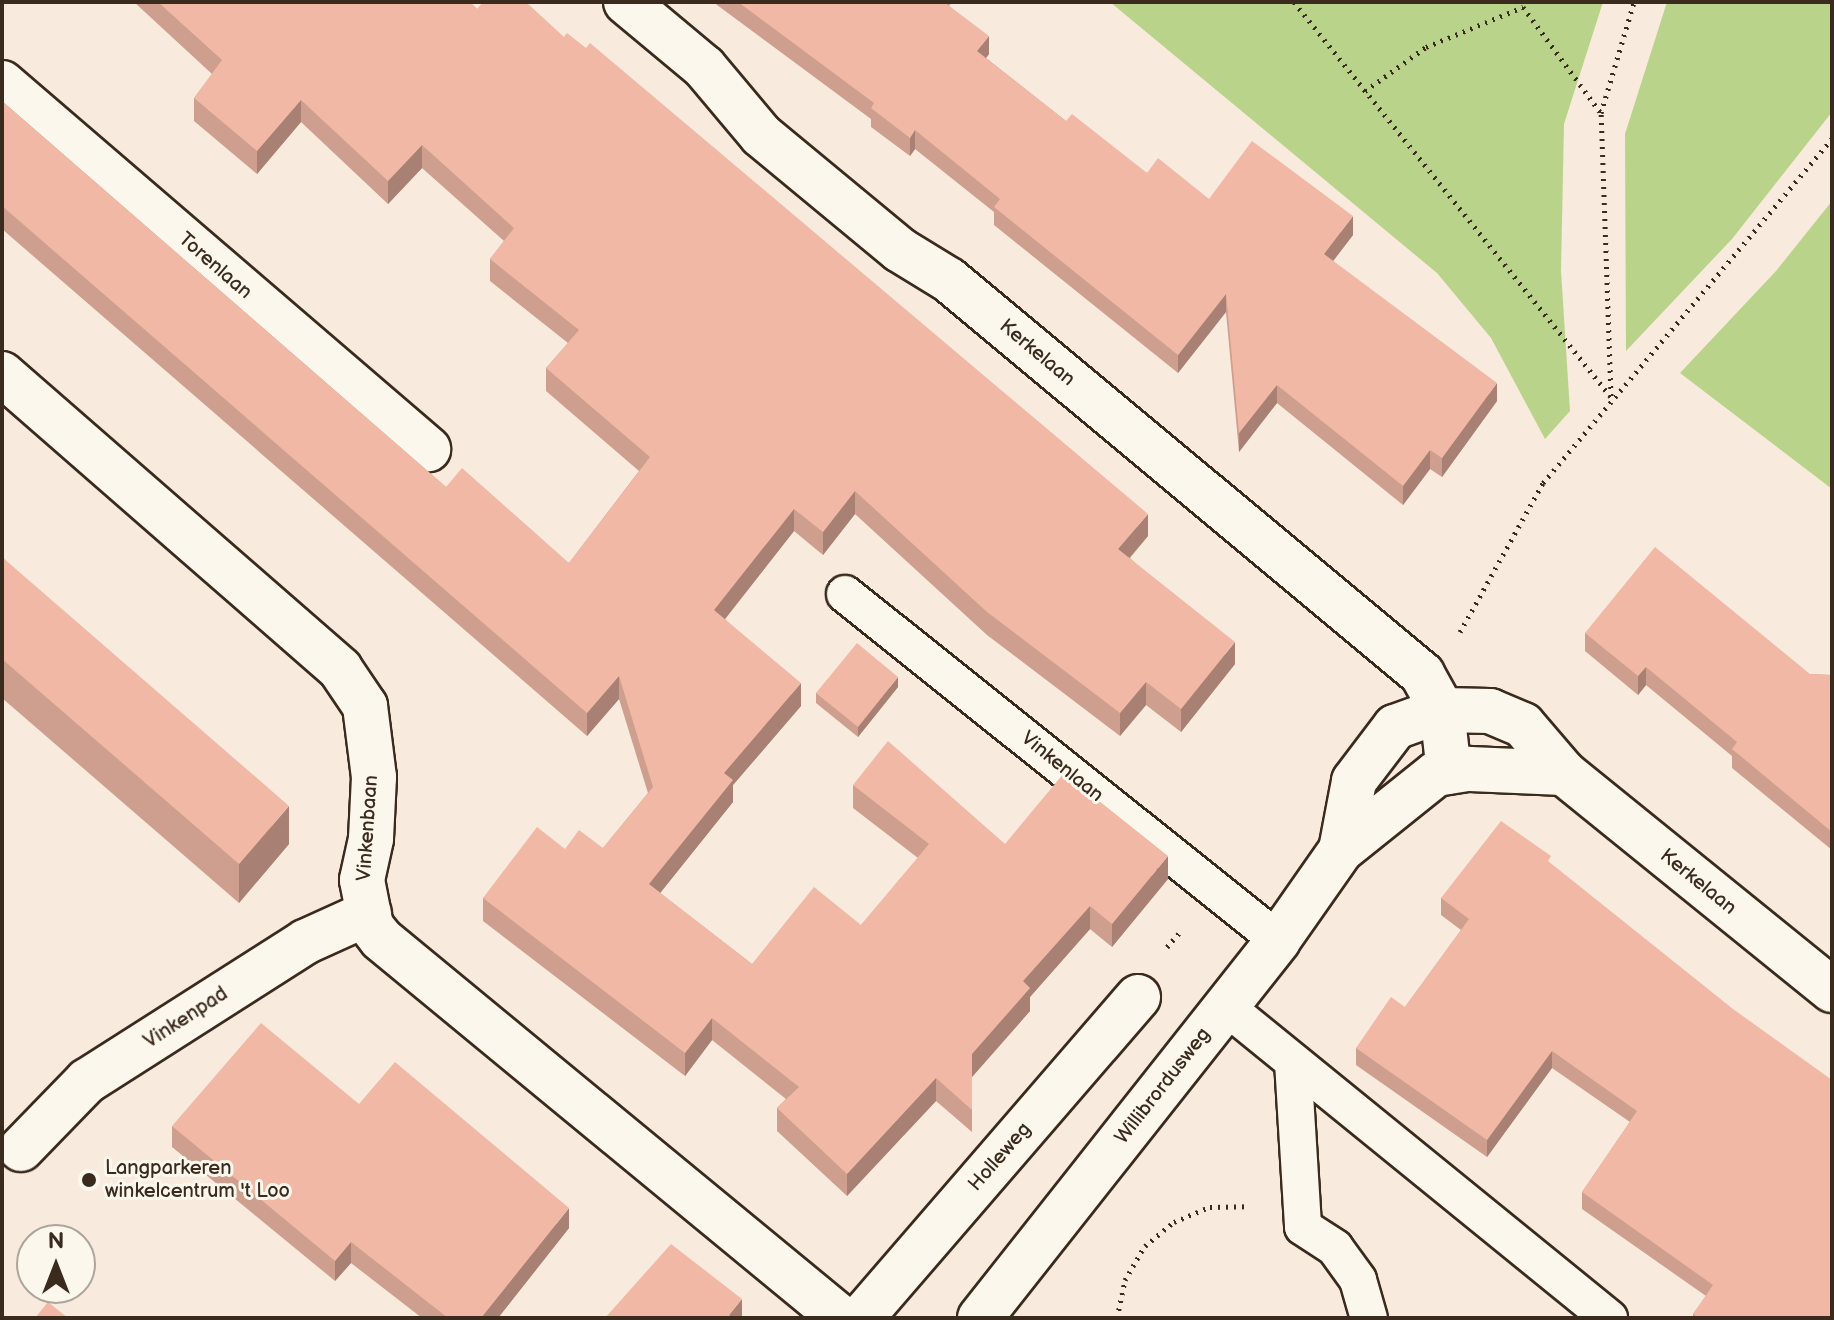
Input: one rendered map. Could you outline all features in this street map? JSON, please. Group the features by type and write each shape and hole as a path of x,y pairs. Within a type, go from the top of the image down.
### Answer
{"street":[{"name":"Kerkelaan","path":"626,2 704,67 761,135 900,250 949,280 1432,692 1523,725 1564,773 1832,990"},
{"name":"Torenlaan","path":"2,83 428,449"},
{"name":"Vinkenbaan","path":"2,374 340,669 365,706 374,777 371,839 362,880 369,913 381,939 841,1318"},
{"path":"1432,692 1449,772 1564,773"},
{"name":"Willibrordusweg","path":"1341,850 1354,781 1368,758 1395,727 1432,692"},
{"name":"Willibrordusweg","path":"980,1318 1278,940 1341,850 1421,783 1449,772"},
{"name":"Vinkenpad","path":"21,1149 87,1081 305,942 369,913"},
{"name":"Holleweg","path":"861,1318 1138,997"}],"lane":[{"name":"Vinkenlaan","path":"845,594 1278,940"},
{"path":"1225,1006 1609,1318"},
{"path":"1293,1062 1303,1227 1335,1248 1358,1280 1369,1318"}],"path":[{"path":"1294,2 1611,397"},
{"path":"1611,397 1601,113 1634,2"},
{"path":"1365,91 1426,47 1523,7 1601,113"},
{"path":"1432,692 1543,483 1611,397 1832,138"},
{"path":"1138,997 1142,974 1217,892"},
{"path":"1117,1318 1125,1280 1145,1246 1174,1222 1210,1207 1249,1206 1303,1227"}],"green space":[{"path":"1110,2 1603,2 1564,124 1561,271 1570,411 1545,439 1491,338 1437,273"},
{"path":"1667,2 1832,2 1832,112 1732,239 1626,351 1625,134"},
{"path":"1832,201 1832,489 1680,373 1776,271"}],"building":[{"path":"158,2 470,2 477,9 483,2 526,2 564,37 567,33 586,48 590,43 1148,514 1118,549 1235,642 1181,709 1146,682 1120,713 987,612 855,491 823,532 794,509 714,610 801,683 724,773 733,780 649,884 752,964 814,887 861,925 929,844 853,785 888,741 1005,844 1064,773 1168,856 1112,924 1090,906 1023,981 1030,988 972,1054 972,1110 936,1078 847,1174 777,1108 799,1087 712,1018 685,1053 483,898 537,827 565,849 579,830 603,848 653,787 619,676 587,713 2,206 2,101 446,487 462,468 569,563 650,457 546,368 579,330 490,259 514,228 422,145 388,181 301,100 257,151 194,98 222,60"},
{"path":"738,2 944,2 989,36 977,51 1066,121 1072,114 1147,173 1158,158 1209,199 1252,141 1353,216 1324,254 1497,383 1442,458 1430,450 1403,486 1277,385 1239,433 1226,294 1178,355 994,207 1000,199 915,130 910,138 871,108 874,103"},
{"path":"1655,547 1810,674 1832,675 1832,832 1732,749 1737,742 1646,667 1638,676 1585,633"},
{"path":"2,557 289,806 239,864 2,659"},
{"path":"857,643 898,677 858,727 816,693"},
{"path":"1501,821 1551,856 1548,861 1733,1009 1832,1080 1832,1318 1699,1318 1693,1314 1713,1285 1582,1192 1637,1111 1552,1051 1487,1140 1356,1048 1391,997 1405,1007 1469,919 1441,898"},
{"path":"261,1023 359,1104 395,1062 569,1208 481,1318 448,1318 351,1242 335,1261 172,1126"},
{"path":"671,1244 742,1299 729,1315 733,1318 605,1318"},
{"path":"46,1304 50,1304 68,1318 35,1318"}],"place":[{"name":"Langparkeren winkelcentrum 't Loo","path":"89,1180"}]}
